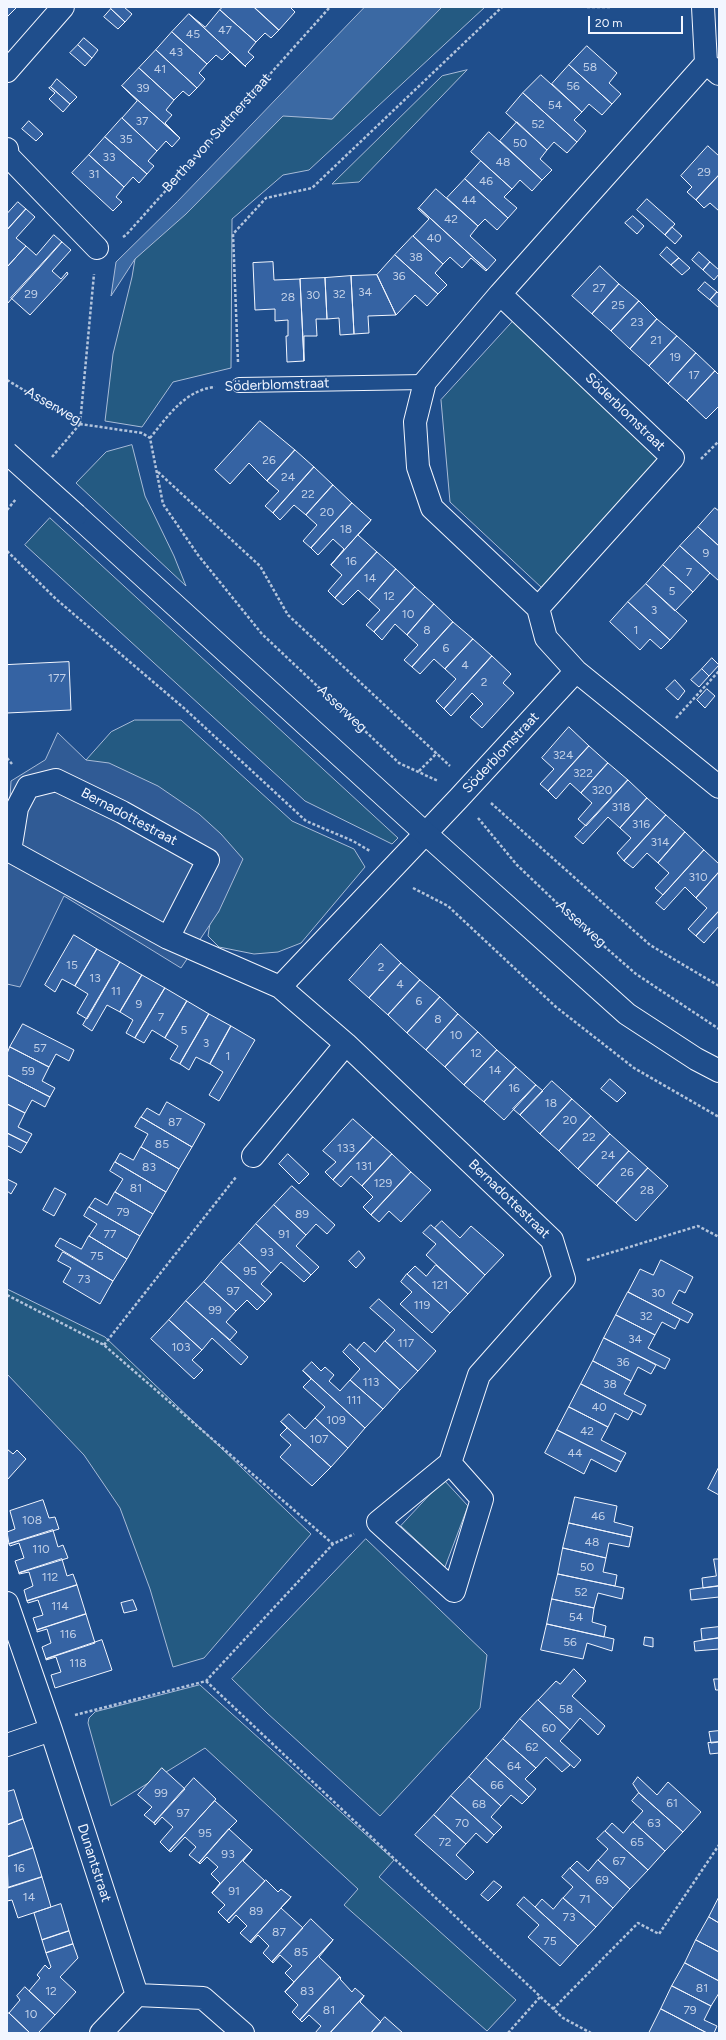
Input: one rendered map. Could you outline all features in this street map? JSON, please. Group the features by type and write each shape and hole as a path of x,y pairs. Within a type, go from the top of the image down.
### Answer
{"street":[{"path":"7,71 64,7"},
{"path":"703,7 713,68 500,294 425,382 415,422 418,467 432,508 538,608 546,638 576,671 719,786"},
{"path":"7,150 8,156 97,248"},
{"name":"Söderblomstraat","path":"500,294 673,458 538,608"},
{"path":"7,453 425,833 627,1014 696,1059 719,1071"},
{"name":"Söderblomstraat","path":"425,833 465,792 576,671"},
{"name":"Bernadottestraat","path":"168,938 208,860 122,812 56,780 28,787 17,808 9,851 168,938 280,987 346,1044 552,1240 564,1279 479,1376 450,1463"},
{"path":"280,987 425,833"},
{"path":"253,1156 346,1044"},
{"path":"450,1463 482,1499 454,1592 378,1522 450,1463"},
{"name":"Dunantstraat","path":"7,1603 51,1730 137,1995"},
{"path":"7,1745 51,1730"},
{"path":"101,2033 137,1995 203,1998 243,2033"}],"lane":[{"name":"Söderblomstraat","path":"239,385 425,382"}],"path":[{"name":"Bertha von Suttnerstraat","path":"97,248 126,235 330,7"},
{"path":"239,385 233,234 266,198 312,188 502,7"},
{"path":"587,7 612,7"},
{"path":"80,424 97,248"},
{"name":"Asserweg","path":"7,380 80,424 142,433 150,438 163,504 198,555 262,634 399,763 465,792 474,813 516,865 581,926 636,974 719,1029"},
{"name":"Söderblomstraat","path":"150,438 180,403 192,394 204,388 239,385"},
{"path":"157,471 260,566 288,614 436,753 465,792 650,945 719,986"},
{"path":"7,551 56,599 185,709 306,821 353,841 373,853 392,868 408,885 448,906 556,1007 634,1068 719,1117"},
{"path":"659,738 719,671"},
{"path":"419,772 436,753"},
{"path":"104,1344 253,1156"},
{"path":"560,1268 698,1226 719,1237"},
{"path":"7,1295 104,1344 333,1544"},
{"path":"51,1730 77,1714 206,1681 333,1544 378,1522"},
{"path":"206,1681 562,2018 591,2033"},
{"path":"553,2009 638,1923 659,1934 719,1845"},
{"path":"508,2033 540,1997"}],"shaded area":[{"path":"365,7 442,7 332,119 283,116 186,214 135,259 111,296 116,262 177,202"},
{"path":"439,7 485,7 309,170 283,175 232,219 231,368 173,382 142,427 105,421 113,354 135,259 283,115 332,119"},
{"path":"467,70 359,182 332,184 442,76"},
{"path":"516,318 667,461 542,588 450,502 441,400"},
{"path":"132,445 145,496 174,556 186,586 76,483 106,452"},
{"path":"50,518 398,838 392,844 305,801 25,545"},
{"path":"135,720 181,720 292,821 354,849 365,867 301,943 278,952 254,954 219,947 208,936 210,923 219,911 86,760 111,732"},
{"path":"58,733 86,760 109,763 158,786 199,814 221,834 243,859 219,911 181,968 64,896 20,987 7,984 7,851 11,781 45,760"},
{"path":"7,1289 105,1337 311,1534 204,1658 173,1667 150,1589 120,1508 84,1455 7,1374"},
{"path":"444,1480 468,1506 445,1567 401,1526"},
{"path":"366,1539 487,1655 480,1708 380,1816 232,1679"},
{"path":"200,1685 394,1860 379,1877 516,2000 487,2031 344,1905 358,1889 205,1748 111,1806 88,1723 89,1718 95,1712"}],"building":[{"path":"7,7 17,7 8,16"},
{"path":"112,7 124,7 132,14 125,22 111,9"},
{"path":"223,7 254,7 279,30 271,38 265,33 256,42 220,10"},
{"path":"254,7 290,7 295,12 279,30"},
{"path":"111,9 125,22 118,29 104,17"},
{"path":"220,10 256,42 248,52 254,57 245,66 189,14 205,27"},
{"path":"189,14 230,52 222,60 216,55 207,64 172,32"},
{"path":"172,32 207,64 199,73 205,79 197,88 156,50"},
{"path":"84,38 98,50 92,58 78,45"},
{"path":"78,45 92,58 85,66 70,53"},
{"path":"587,46 617,73 609,83 621,94 612,104 569,65"},
{"path":"156,50 197,88 189,96 183,91 174,100 139,68"},
{"path":"569,65 612,104 602,115 589,104 582,112 552,84"},
{"path":"139,68 174,100 166,110 172,115 165,123 180,138 122,86"},
{"path":"541,75 582,112 574,120 586,131 577,142 523,93"},
{"path":"57,79 77,97 70,104 51,87"},
{"path":"122,86 180,138 172,147 166,141 157,151 122,118 137,101"},
{"path":"51,87 70,104 63,112 49,99 55,93 49,88"},
{"path":"523,93 577,142 567,153 554,142 547,150 506,113"},
{"path":"122,118 157,151 148,161 154,166 147,174 105,137"},
{"path":"29,121 43,134 36,141 22,129"},
{"path":"517,122 547,150 540,159 552,170 542,180 500,141"},
{"path":"489,132 542,180 532,191 520,180 512,189 471,152"},
{"path":"105,137 147,174 139,183 133,177 124,187 89,155"},
{"path":"708,146 719,156 719,175 696,200 687,192 692,187 681,176"},
{"path":"89,155 124,187 116,197 122,202 113,211 72,173"},
{"path":"481,161 512,189 504,197 517,208 508,218 465,179"},
{"path":"719,175 719,211 710,203 704,208 696,200"},
{"path":"465,179 508,218 497,230 485,219 478,226 447,198"},
{"path":"436,189 478,226 470,236 496,260 487,270 419,208"},
{"path":"647,199 675,224 665,235 637,210"},
{"path":"18,202 26,209 7,230 7,214"},
{"path":"419,208 487,270 486,271 471,258 462,268 450,257 443,264 413,236 429,219 418,209"},
{"path":"26,209 35,217 16,238 26,246 7,267 7,230"},
{"path":"633,216 644,226 637,234 625,223"},
{"path":"672,227 682,236 675,244 665,235"},
{"path":"54,235 62,242 7,304 7,267 26,246 36,255"},
{"path":"413,236 443,264 435,273 447,285 438,294 395,255"},
{"path":"62,242 71,250 52,271 61,279 67,272 68,274 30,315 11,298"},
{"path":"667,247 679,258 671,265 660,255"},
{"path":"699,252 710,262 703,270 692,260"},
{"path":"395,255 438,294 427,306 415,295 396,315 377,275"},
{"path":"679,258 690,268 682,275 671,265"},
{"path":"273,262 274,280 300,279 304,361 287,362 286,336 288,336 288,320 275,321 275,309 255,310 253,263"},
{"path":"710,262 719,270 719,274 714,280 703,270"},
{"path":"600,266 619,284 592,314 572,296"},
{"path":"377,275 396,315 368,316 369,333 354,334 351,276"},
{"path":"351,276 354,334 340,335 339,318 327,319 325,278"},
{"path":"325,278 327,319 316,319 317,336 304,336 304,361 300,279"},
{"path":"705,282 717,292 710,300 698,290"},
{"path":"619,284 639,301 611,331 592,314"},
{"path":"717,292 719,294 719,308 710,300"},
{"path":"639,301 657,319 630,349 611,331"},
{"path":"657,319 677,336 649,366 630,349"},
{"path":"677,336 696,353 668,384 649,366"},
{"path":"696,353 715,371 687,401 668,384"},
{"path":"715,371 719,375 719,406 706,419 687,401"},
{"path":"260,421 295,450 267,481 249,463 230,484 215,470"},
{"path":"295,450 314,467 273,513 265,506 279,491 267,481"},
{"path":"314,467 333,485 306,515 294,505 280,520 273,513"},
{"path":"333,485 352,503 311,548 303,541 317,525 306,515"},
{"path":"352,503 371,520 331,565 344,549 333,539 318,555 311,548"},
{"path":"715,508 719,511 719,546 698,527"},
{"path":"371,520 358,535 377,552 335,598 328,591 342,575 331,565"},
{"path":"698,527 719,546 719,581 680,546"},
{"path":"680,546 710,573 693,592 663,565"},
{"path":"377,552 396,569 369,600 358,590 343,605 335,598"},
{"path":"663,565 693,592 675,611 646,584"},
{"path":"396,569 415,587 374,632 366,625 380,610 369,600"},
{"path":"646,584 687,621 670,640 628,602"},
{"path":"415,587 434,604 407,635 395,624 382,640 374,632"},
{"path":"628,602 670,640 661,649 650,639 640,650 610,622"},
{"path":"434,604 453,622 412,667 404,660 418,645 407,635"},
{"path":"453,622 473,639 445,669 434,659 420,674 412,667"},
{"path":"473,639 492,656 444,709 436,701 456,679 445,669"},
{"path":"492,656 511,674 503,683 514,693 482,728 470,717 483,704 472,693 451,716 444,709"},
{"path":"712,658 719,665 709,676 702,669"},
{"path":"69,662 71,710 7,713 7,665"},
{"path":"702,669 709,676 699,687 691,680"},
{"path":"675,680 685,691 678,700 666,689"},
{"path":"707,689 715,696 705,708 697,700"},
{"path":"569,727 589,746 548,791 540,784 554,769 542,758"},
{"path":"589,746 608,763 581,793 570,783 556,799 548,791"},
{"path":"608,763 628,780 586,826 578,819 592,803 581,793"},
{"path":"628,780 647,798 620,828 608,817 583,844 575,837"},
{"path":"647,798 666,815 624,861 617,853 631,838 620,828"},
{"path":"666,815 685,832 658,863 647,853 633,868 624,861"},
{"path":"685,832 704,850 663,895 655,888 669,873 658,863"},
{"path":"704,850 719,864 719,872 696,898 685,887 664,910 656,903"},
{"path":"719,872 719,911 696,936 688,929 707,908 696,898"},
{"path":"719,911 719,926 704,943 696,936"},
{"path":"74,935 97,949 75,986 62,979 55,992 45,985"},
{"path":"381,944 401,963 369,998 349,980"},
{"path":"97,949 120,962 87,1019 77,1013 88,994 75,986"},
{"path":"120,962 142,975 120,1012 107,1005 92,1031 83,1025"},
{"path":"401,963 420,980 388,1015 369,998"},
{"path":"142,975 165,988 135,1038 126,1033 133,1020 120,1012"},
{"path":"420,980 440,997 407,1033 388,1015"},
{"path":"165,988 187,1001 165,1038 152,1030 144,1043 135,1038"},
{"path":"440,997 458,1014 426,1050 407,1033"},
{"path":"187,1001 209,1014 180,1064 170,1059 178,1046 165,1038"},
{"path":"209,1014 231,1026 210,1064 196,1057 189,1070 180,1064"},
{"path":"458,1014 478,1032 445,1067 426,1050"},
{"path":"23,1024 74,1050 69,1061 56,1054 49,1067 10,1047"},
{"path":"231,1026 255,1040 219,1101 209,1095 223,1072 210,1064"},
{"path":"478,1032 497,1050 464,1085 445,1067"},
{"path":"10,1047 49,1067 42,1081 55,1088 50,1097 7,1075 7,1054"},
{"path":"497,1050 516,1067 484,1102 464,1085"},
{"path":"516,1067 536,1085 504,1120 484,1102"},
{"path":"7,1075 50,1097 45,1107 32,1100 25,1113 7,1104"},
{"path":"610,1079 626,1093 617,1102 601,1089"},
{"path":"552,1081 572,1099 540,1134 520,1115"},
{"path":"536,1085 543,1091 520,1115 513,1109"},
{"path":"572,1099 591,1116 559,1151 540,1134"},
{"path":"167,1102 205,1124 192,1147 141,1117 147,1108 159,1115"},
{"path":"7,1104 25,1113 18,1127 32,1134 27,1143 7,1133"},
{"path":"591,1116 610,1134 578,1169 559,1151"},
{"path":"141,1117 192,1147 179,1169 141,1147 148,1134 135,1127"},
{"path":"353,1119 373,1137 333,1180 325,1172 336,1162 323,1151"},
{"path":"7,1133 27,1143 21,1153 8,1146 7,1149"},
{"path":"610,1134 629,1151 597,1186 578,1169"},
{"path":"373,1137 392,1154 362,1186 351,1176 341,1187 333,1180"},
{"path":"141,1147 179,1169 166,1192 115,1162 120,1153 133,1160"},
{"path":"629,1151 648,1168 616,1203 597,1186"},
{"path":"288,1154 309,1174 299,1184 279,1164"},
{"path":"392,1154 411,1172 371,1215 363,1207 373,1197 362,1186"},
{"path":"115,1162 166,1192 153,1214 115,1192 123,1179 110,1171"},
{"path":"648,1168 668,1186 636,1221 616,1203"},
{"path":"411,1172 431,1190 401,1222 389,1211 379,1222 371,1215"},
{"path":"7,1179 17,1184 11,1194 7,1191"},
{"path":"292,1186 335,1225 327,1234 316,1224 306,1235 274,1205"},
{"path":"55,1188 66,1194 54,1216 43,1210"},
{"path":"115,1192 153,1214 140,1236 89,1207 95,1198 107,1205"},
{"path":"274,1205 306,1235 296,1246 319,1267 311,1275 256,1224"},
{"path":"89,1207 140,1236 127,1259 89,1236 97,1224 84,1216"},
{"path":"442,1221 460,1238 471,1226 504,1255 485,1275 435,1228"},
{"path":"256,1224 311,1275 304,1282 281,1262 271,1273 239,1243"},
{"path":"431,1225 485,1275 468,1294 426,1255 436,1244 423,1233"},
{"path":"89,1236 127,1259 113,1281 55,1246 60,1238 81,1249"},
{"path":"239,1243 271,1273 261,1284 272,1294 265,1302 221,1262"},
{"path":"359,1251 365,1258 356,1268 349,1261"},
{"path":"63,1252 113,1281 100,1304 63,1282 71,1268 58,1261"},
{"path":"661,1260 693,1277 685,1293 679,1290 672,1303 693,1314 688,1323 628,1292 640,1269 653,1275"},
{"path":"221,1262 265,1302 257,1310 247,1300 236,1311 204,1282"},
{"path":"436,1265 468,1294 450,1313 407,1274 415,1266 426,1276"},
{"path":"407,1274 450,1313 432,1333 400,1304 412,1292 401,1282"},
{"path":"204,1282 236,1311 226,1322 237,1332 230,1340 186,1301"},
{"path":"628,1292 680,1319 675,1329 662,1322 655,1335 616,1315"},
{"path":"379,1299 436,1351 418,1371 385,1341 395,1330 370,1308"},
{"path":"186,1301 248,1357 241,1365 212,1338 202,1350 169,1320"},
{"path":"616,1315 655,1335 648,1348 670,1359 665,1369 604,1338"},
{"path":"169,1320 202,1350 192,1360 203,1370 194,1379 151,1339"},
{"path":"604,1338 656,1365 651,1374 638,1367 631,1381 593,1361"},
{"path":"385,1341 418,1371 400,1390 357,1350 364,1342 375,1352"},
{"path":"350,1344 400,1390 383,1409 350,1380 360,1369 343,1352"},
{"path":"593,1361 631,1381 624,1394 646,1405 641,1415 581,1384"},
{"path":"312,1362 321,1371 325,1367 334,1375 329,1381 340,1391 350,1380 383,1409 365,1428 303,1371"},
{"path":"303,1371 365,1428 348,1448 315,1418 325,1407 303,1387 311,1379"},
{"path":"581,1384 633,1411 628,1420 615,1413 608,1427 569,1407"},
{"path":"569,1407 608,1427 601,1440 626,1453 621,1462 557,1430"},
{"path":"289,1414 305,1429 315,1418 348,1448 331,1467 281,1422"},
{"path":"281,1422 331,1467 312,1486 280,1457 291,1445 280,1435 287,1428"},
{"path":"557,1430 621,1462 616,1472 591,1459 584,1474 545,1453"},
{"path":"7,1449 13,1454 17,1450 26,1459 7,1480"},
{"path":"719,1467 719,1495 708,1489"},
{"path":"575,1497 617,1506 614,1522 633,1527 631,1537 569,1523"},
{"path":"43,1500 49,1518 55,1517 59,1529 9,1544 7,1532 15,1529 10,1511"},
{"path":"569,1523 631,1537 629,1547 609,1543 606,1558 563,1548"},
{"path":"53,1530 58,1547 63,1545 68,1558 19,1573 15,1561 24,1558 19,1543 10,1546 9,1544"},
{"path":"563,1548 606,1558 603,1572 617,1575 615,1586 558,1574"},
{"path":"62,1559 67,1576 73,1574 77,1585 27,1601 24,1590 33,1586 29,1572 19,1573"},
{"path":"714,1559 719,1559 719,1586 703,1588 702,1578 716,1576"},
{"path":"558,1574 624,1588 622,1599 598,1593 594,1608 552,1599"},
{"path":"77,1585 86,1614 37,1630 33,1618 43,1615 38,1600 28,1603 27,1601"},
{"path":"719,1586 719,1597 691,1600 690,1590"},
{"path":"552,1599 594,1608 592,1622 606,1626 604,1637 547,1624"},
{"path":"133,1600 137,1610 124,1613 121,1603"},
{"path":"86,1614 95,1643 46,1659 42,1647 51,1643 47,1629 37,1632 37,1630"},
{"path":"547,1624 614,1639 612,1651 587,1643 583,1659 541,1650"},
{"path":"719,1627 719,1638 702,1640 701,1629"},
{"path":"645,1637 653,1638 653,1647 644,1645"},
{"path":"719,1638 719,1649 695,1651 694,1642"},
{"path":"102,1640 112,1670 55,1688 51,1675 61,1672 56,1657 46,1659"},
{"path":"574,1669 586,1681 572,1696 605,1726 598,1735 580,1718 570,1730 538,1700 556,1681 560,1684"},
{"path":"714,1679 719,1679 719,1690 716,1690"},
{"path":"538,1700 570,1730 560,1741 581,1760 574,1768 520,1719"},
{"path":"520,1719 570,1765 562,1772 546,1757 536,1768 503,1739"},
{"path":"719,1731 719,1742 711,1743 709,1732"},
{"path":"503,1739 536,1768 525,1779 536,1789 529,1797 486,1758"},
{"path":"719,1742 719,1753 710,1754 708,1743"},
{"path":"486,1758 529,1797 522,1804 511,1795 501,1806 469,1777"},
{"path":"162,1768 185,1789 154,1823 144,1815 152,1807 138,1795"},
{"path":"469,1777 501,1806 491,1817 502,1827 494,1835 451,1796"},
{"path":"638,1777 657,1795 668,1782 701,1812 683,1832 639,1793 633,1784"},
{"path":"194,1778 216,1799 169,1851 160,1842 173,1827 162,1817 155,1825 154,1823"},
{"path":"14,1790 23,1819 7,1825 7,1792"},
{"path":"639,1793 683,1832 665,1851 633,1822 643,1811 632,1801"},
{"path":"451,1796 494,1835 487,1843 476,1833 466,1844 434,1815"},
{"path":"215,1801 237,1821 199,1863 189,1855 196,1847 185,1837 171,1852 169,1851"},
{"path":"434,1815 466,1844 456,1855 474,1872 466,1880 415,1835"},
{"path":"23,1819 33,1848 7,1857 7,1825"},
{"path":"633,1822 665,1851 648,1870 605,1831 612,1823 623,1833"},
{"path":"229,1829 252,1850 212,1893 220,1883 211,1874 218,1867 207,1857 200,1864 199,1863"},
{"path":"605,1831 648,1870 630,1889 598,1860 608,1849 597,1839"},
{"path":"33,1848 42,1877 8,1888 7,1857"},
{"path":"252,1850 243,1861 265,1881 227,1921 218,1912 225,1905 212,1893"},
{"path":"598,1860 630,1889 613,1908 570,1868 577,1861 588,1871"},
{"path":"570,1868 613,1908 596,1927 563,1898 573,1887 562,1877"},
{"path":"42,1877 51,1907 18,1918 12,1900 7,1901 7,1888"},
{"path":"266,1880 278,1892 281,1889 291,1897 250,1942 240,1933 247,1926 236,1915 229,1923 227,1921"},
{"path":"494,1881 502,1887 488,1901 481,1895"},
{"path":"291,1897 281,1908 303,1928 272,1962 263,1953 269,1946 258,1935 251,1943 250,1942"},
{"path":"524,1897 578,1946 560,1966 528,1937 539,1925 517,1905"},
{"path":"719,1897 719,1923 709,1917"},
{"path":"563,1898 596,1927 578,1946 535,1907 542,1899 553,1909"},
{"path":"61,1904 69,1931 42,1940 34,1913"},
{"path":"709,1917 719,1923 719,1952 696,1940"},
{"path":"311,1919 333,1940 285,1992 294,1982 285,1973 292,1966 280,1955 273,1963 272,1962"},
{"path":"69,1931 73,1944 46,1953 42,1940"},
{"path":"333,1940 319,1957 340,1977 300,2020 292,2012 298,2005 285,1992"},
{"path":"696,1940 719,1952 719,1981 685,1963"},
{"path":"73,1944 78,1958 60,1977 76,1992 55,2015 29,1991 40,1978 37,1975 45,1965 49,1969 51,1967 46,1953"},
{"path":"685,1963 719,1981 719,1993 711,2006 672,1986"},
{"path":"340,1977 340,1979 352,1992 355,1988 364,1996 330,2033 315,2033 321,2026 309,2015 302,2022 300,2020"},
{"path":"672,1986 711,2006 704,2020 717,2026 714,2033 707,2033 661,2009"},
{"path":"25,1987 55,2015 38,2033 30,2033 9,2013 20,2000 17,1996"},
{"path":"364,1996 360,2002 381,2022 371,2033 330,2033"},
{"path":"661,2009 707,2033 649,2033"},
{"path":"7,2013 9,2013 30,2033 7,2033"},
{"path":"385,2017 403,2033 371,2033"}]}
